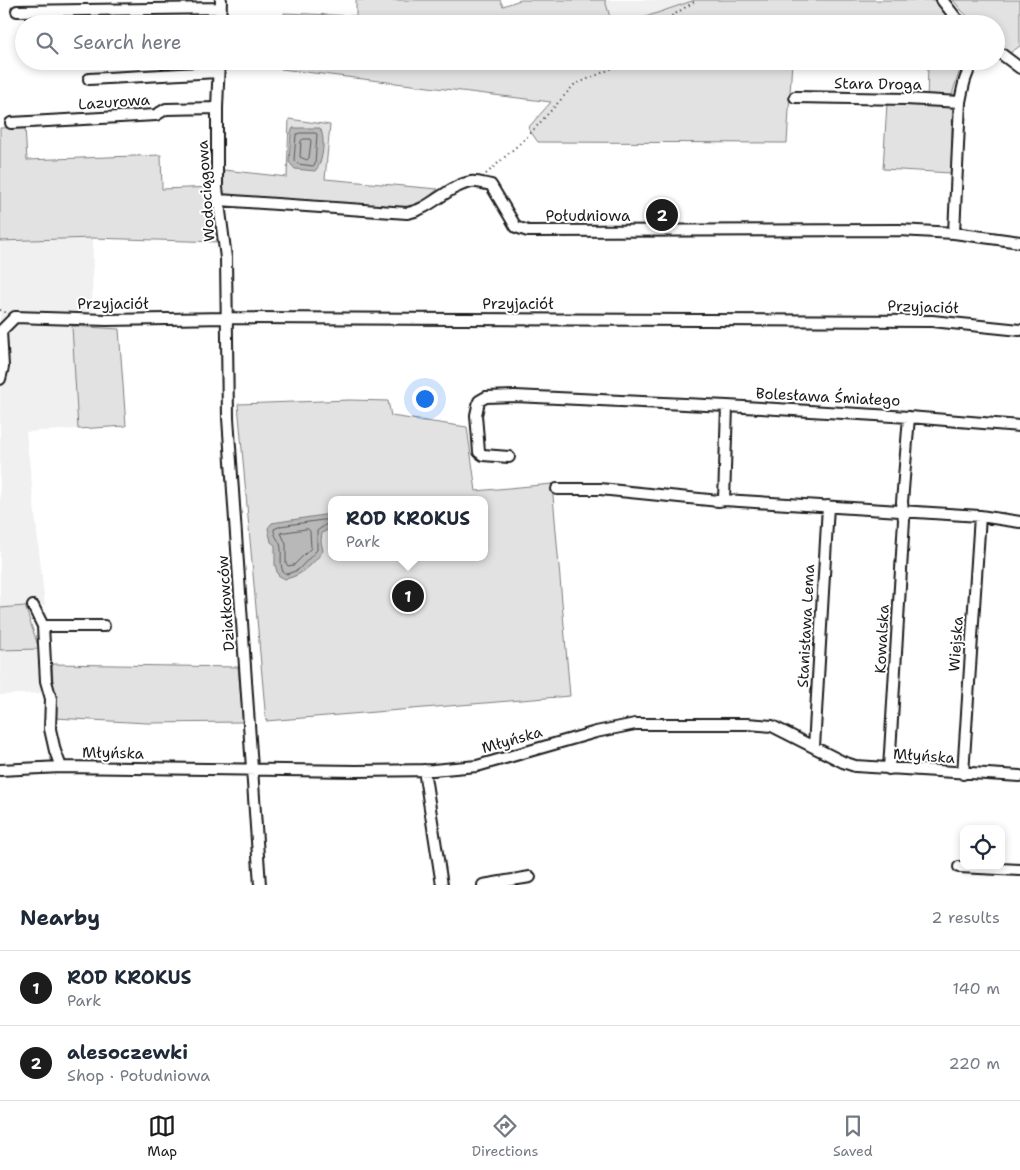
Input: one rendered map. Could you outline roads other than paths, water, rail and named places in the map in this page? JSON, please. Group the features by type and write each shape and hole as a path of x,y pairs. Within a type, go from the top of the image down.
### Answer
{"street":[{"path":"942,0 954,15"},
{"path":"17,11 221,4"},
{"path":"1005,57 1020,68"},
{"path":"954,234 960,102 965,79 970,70"},
{"path":"89,79 218,72"},
{"name":"Wodociągowa","path":"218,72 219,200 226,258 226,318"},
{"name":"Stara Droga","path":"796,97 960,102"},
{"name":"Lazurowa","path":"11,123 156,115 166,109 217,108"},
{"name":"Południowa","path":"219,200 407,213 417,212 436,198 454,189 476,182 491,185 516,227 528,231 899,230 1020,242"},
{"name":"Przyjaciół","path":"0,380 3,367 1,331 15,317 106,320 226,318 932,320 1020,330"},
{"name":"Działkowców","path":"226,318 228,418 260,885"},
{"name":"Bolesława Śmiałego","path":"510,458 482,455 479,452 476,415 479,401 486,397 581,398 909,416 1020,426"},
{"path":"724,500 727,406"},
{"name":"Kowalska","path":"889,769 904,520 902,502 909,416"},
{"path":"557,489 600,489 719,501 980,516 1020,522"},
{"name":"Stanisława Lema","path":"814,747 828,506"},
{"name":"Wiejska","path":"963,774 980,516"},
{"path":"33,606 44,626 46,681 51,699 50,728 55,752 61,767"},
{"path":"44,626 104,626"},
{"name":"Młyńska","path":"0,770 61,767 424,770 477,766 596,732 635,724 747,724 772,726 843,762 855,766 1020,776"},
{"path":"424,770 442,885"},
{"path":"959,866 1020,870"},
{"path":"483,885 530,877"}],"water":[{"path":"293,128 320,128 323,138 323,151 318,168 315,171 295,169 289,162 291,132"},
{"path":"328,514 328,530 322,533 323,551 307,569 285,579 278,575 275,565 275,545 271,542 268,528 272,523"}],"place":[{"name":"alesoczewki","path":"662,215"},
{"name":"ROD KROKUS","path":"408,596"}]}
